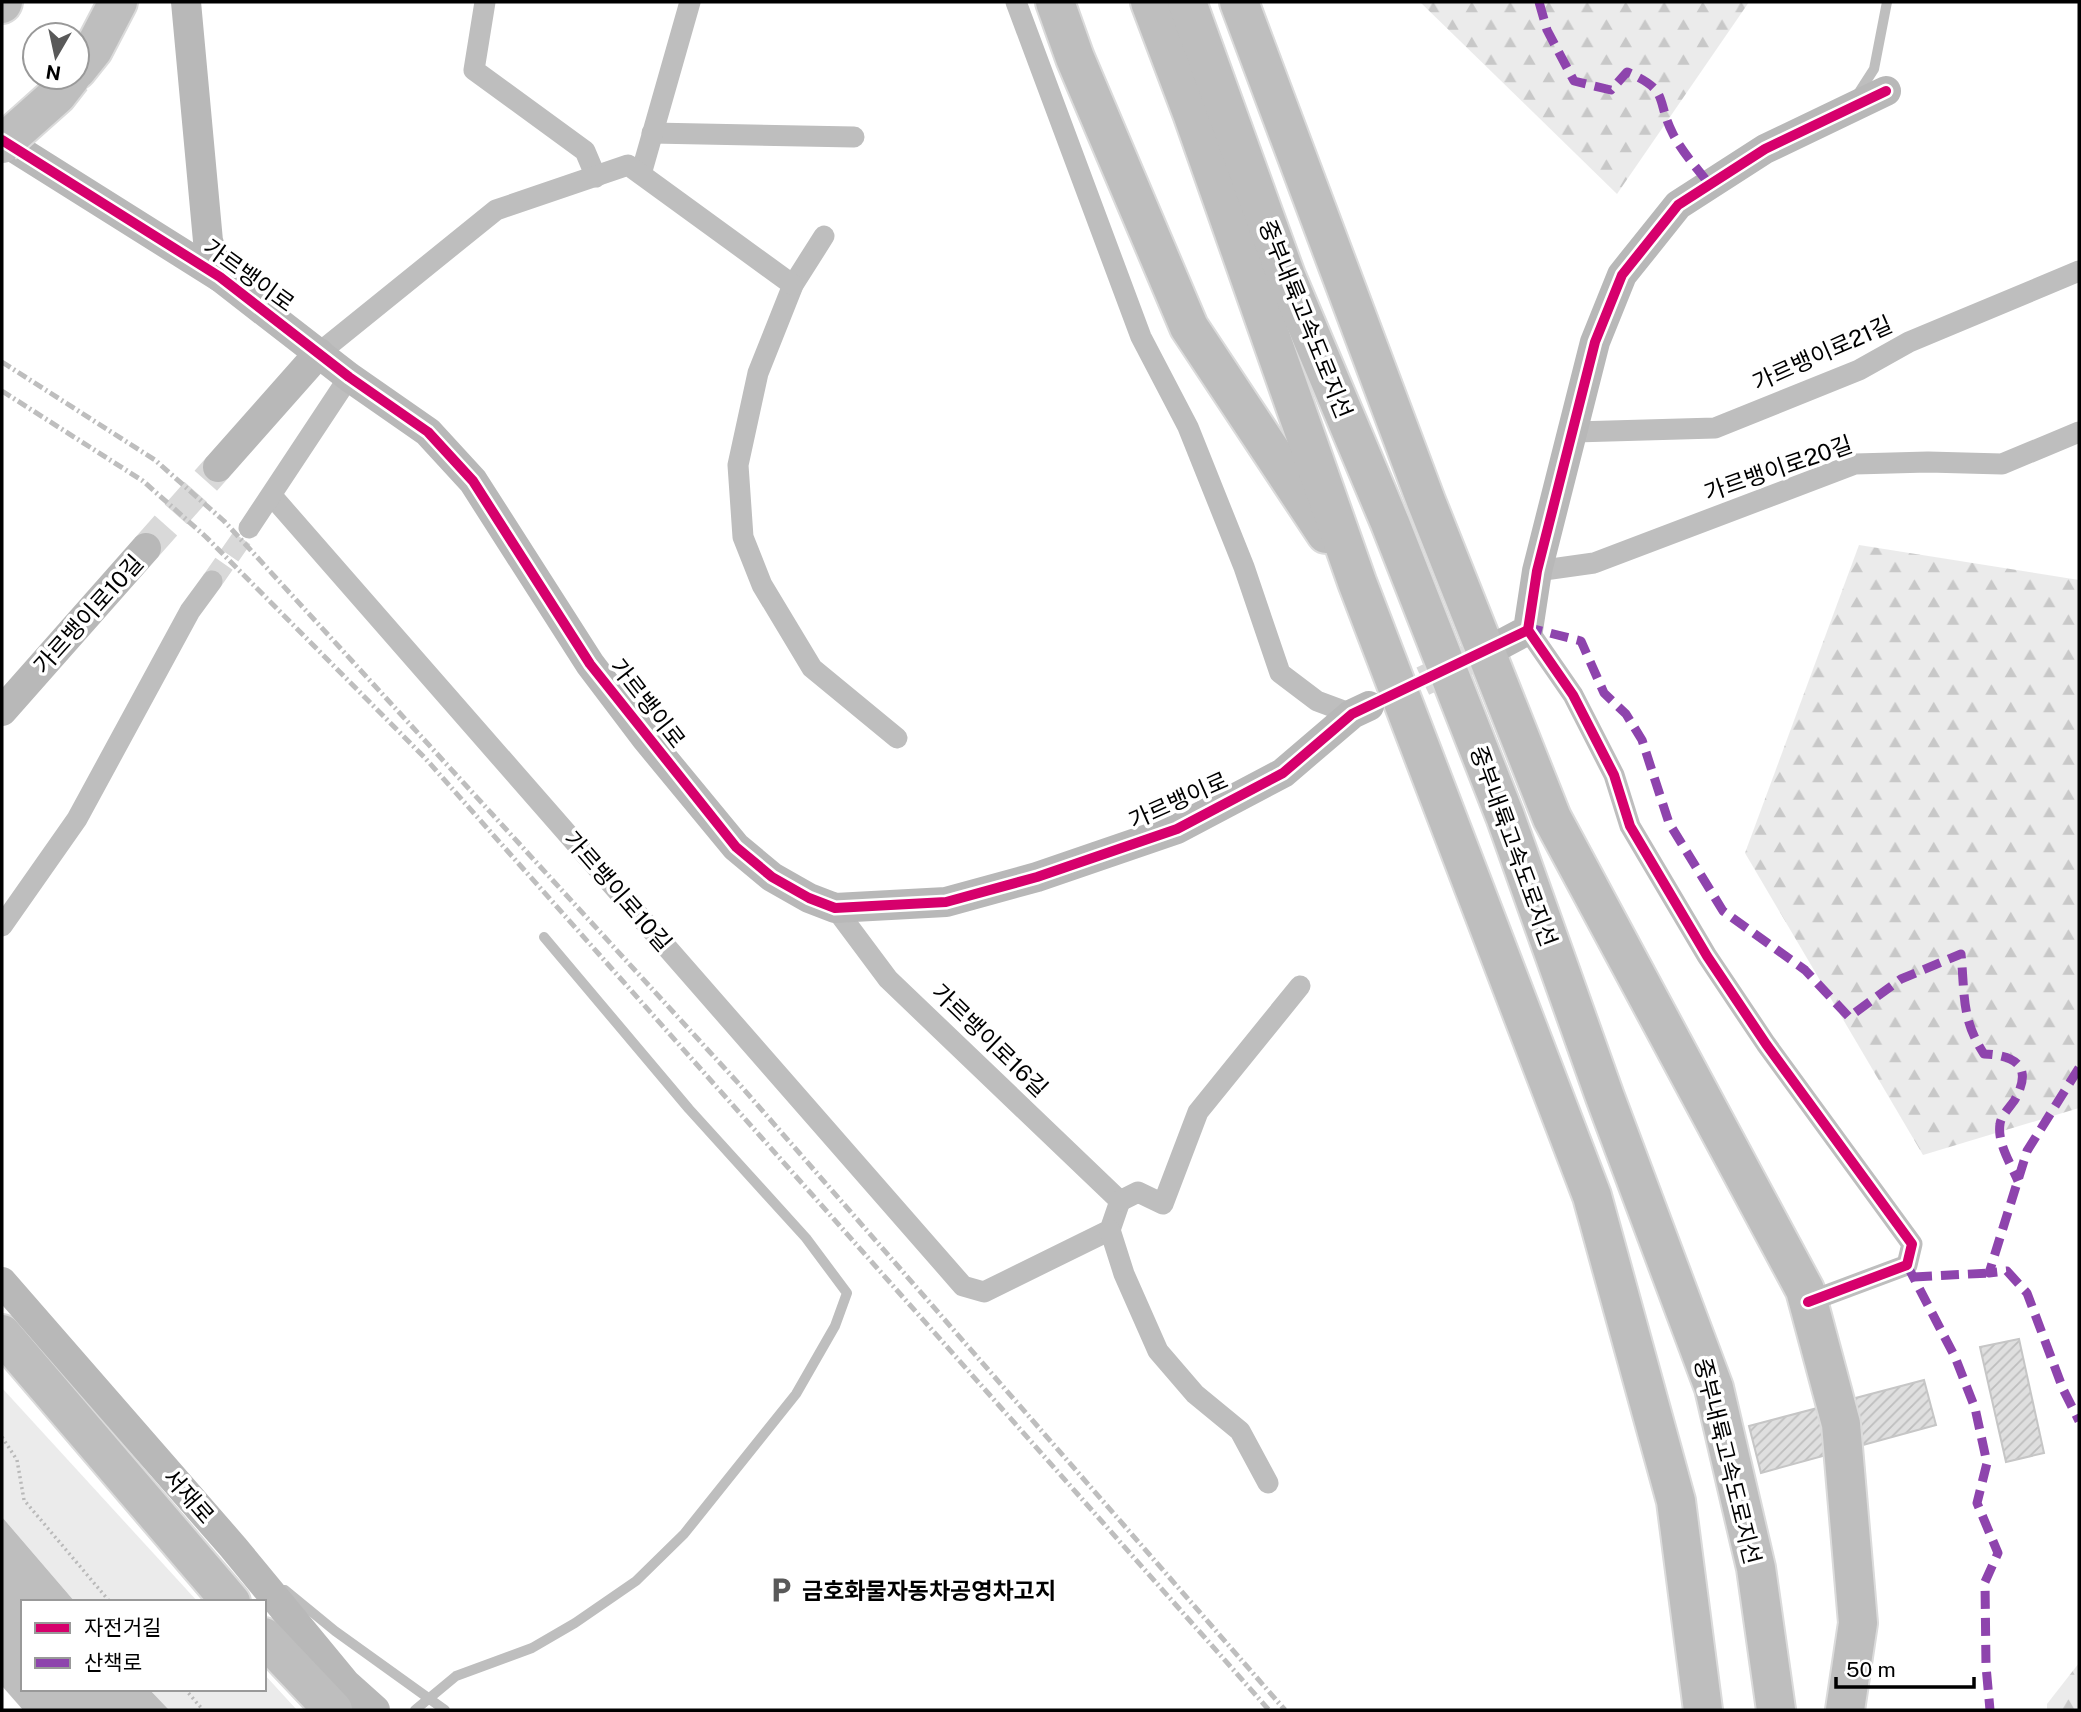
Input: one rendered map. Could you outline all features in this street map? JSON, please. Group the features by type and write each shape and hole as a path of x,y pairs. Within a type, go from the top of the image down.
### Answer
{"highway":[{"path":"91,52 118,2"},
{"path":"1055,2 1075,58 1189,327 1357,582"},
{"path":"1060,2 1075,58"},
{"name":"중부내륙고속도로지선","path":"1150,2 1192,113 1357,582 1592,1196 1676,1501 1703,1710"},
{"name":"중부내륙고속도로지선","path":"1187,2 1286,276 1390,523 1505,816 1605,1097 1714,1388 1756,1568 1776,1710"},
{"path":"1239,2 1421,488 1552,818 1805,1290 1842,1437 1858,1623 1845,1710"},
{"path":"2,142 60,91"},
{"path":"2,1334 228,1600"},
{"path":"266,1639 333,1710"}],"street":[{"path":"485,2 474,70 585,151 596,177"},
{"path":"641,174 690,2"},
{"path":"1016,2 1141,337 1188,427 1244,566 1280,673 1317,701 1360,710"},
{"path":"189,5 208,241 220,277"},
{"path":"1808,1302 1907,1265 1912,1244 1766,1044 1707,956 1630,826 1614,775 1573,695 1528,630 1537,570 1575,432 1595,342 1622,275 1678,205 1765,149 1886,91"},
{"path":"652,133 854,137"},
{"name":"가르뱅이로","path":"2,142 220,277 349,377 428,432 473,481 590,664 736,847 772,877 809,898 835,908 946,902 1037,877 1177,829 1283,773 1360,710"},
{"path":"218,467 319,353 496,210 628,165 793,285"},
{"path":"824,236 793,285 758,373 738,465 743,537 762,584 812,668 897,738"},
{"name":"가르뱅이로21길","path":"1575,432 1715,428 1859,370 1909,342 2079,271"},
{"path":"249,528 349,377"},
{"name":"가르뱅이로20길","path":"1537,570 1594,563 1855,464 1928,461 2002,464 2079,432"},
{"name":"가르뱅이로10길","path":"272,496 963,1286 984,1292 1110,1230"},
{"name":"가르뱅이로10길","path":"2,710 146,548"},
{"path":"2,926 77,819 190,611 212,581"},
{"path":"1496,647 1528,630"},
{"name":"가르뱅이로16길","path":"835,908 888,979 1120,1201"},
{"path":"1268,1483 1240,1431 1195,1394 1158,1351 1124,1275 1110,1230 1120,1201 1138,1192 1163,1204 1198,1112 1300,986"},
{"name":"서재로","path":"2,1282 233,1547 346,1684 375,1710"}],"lane":[{"path":"1855,106 1856,92 1874,69 1887,2"},
{"path":"415,1710 456,1676 532,1648 575,1623 636,1581 684,1534 796,1394 835,1326 847,1293 806,1238 689,1109 544,937"},
{"path":"233,1547 335,1631 445,1710"}],"path":[{"path":"2,1437 17,1460 24,1500 108,1600"},
{"path":"187,1691 203,1710"}],"green space":[{"path":"1420,2 1749,2 1617,194"},
{"path":"1859,545 2079,580 2079,1108 1923,1155 1745,853"},
{"path":"2,1388 196,1600 73,1600 2,1517"},
{"path":"2079,1663 2079,1710 2047,1710 2047,1704"},
{"path":"266,1676 297,1710 169,1710 151,1691 266,1691"}],"shaded area":[{"path":"2,1517 73,1600 21,1600 21,1691 151,1691 169,1710 23,1710 2,1686"}],"building":[{"path":"2019,1339 2044,1453 2006,1462 1980,1347"},
{"path":"1924,1380 1936,1425 1761,1473 1749,1426"}],"tunnel":[{"path":"146,548 218,467"},
{"path":"212,581 249,528"},
{"path":"1382,700 1496,647"}],"railway":[{"path":"2,362 155,460 224,521 740,1085 1285,1710"},
{"path":"2,391 143,481 206,537 425,758 1269,1710"}],"marked path":[{"path":"1539,2 1547,30 1574,81 1611,90 1627,72 1650,85 1660,97 1677,141 1709,184"},
{"path":"1525,633 1534,629 1581,641 1604,693 1626,714 1642,740 1669,823 1723,911 1805,970 1849,1017 1901,979 1961,954 1965,1006 1977,1041 1984,1054 2013,1060 2022,1071 2020,1089 2000,1124 2003,1146 2018,1181"},
{"path":"2079,1068 2027,1151 1989,1273 2007,1271 2027,1293 2063,1389 2079,1421"},
{"path":"1907,1265 1955,1357 1975,1408 1987,1463 1977,1503 1998,1553 1985,1582 1986,1666 1990,1710"},
{"path":"1914,1277 1989,1273"}],"cycle path":[{"path":"1808,1302 1907,1265 1912,1244 1766,1044 1707,956 1630,826 1614,775 1573,695 1528,630 1537,571 1595,342 1622,275 1678,205 1765,149 1886,91"},
{"path":"2,140 220,277 349,377 428,432 473,481 590,664 736,847 772,877 809,898 835,908 946,902 1037,877 1177,829 1283,773 1352,714 1528,630"}],"place":[{"name":"금호화물자동차공영차고지","path":"781,1590"}]}
